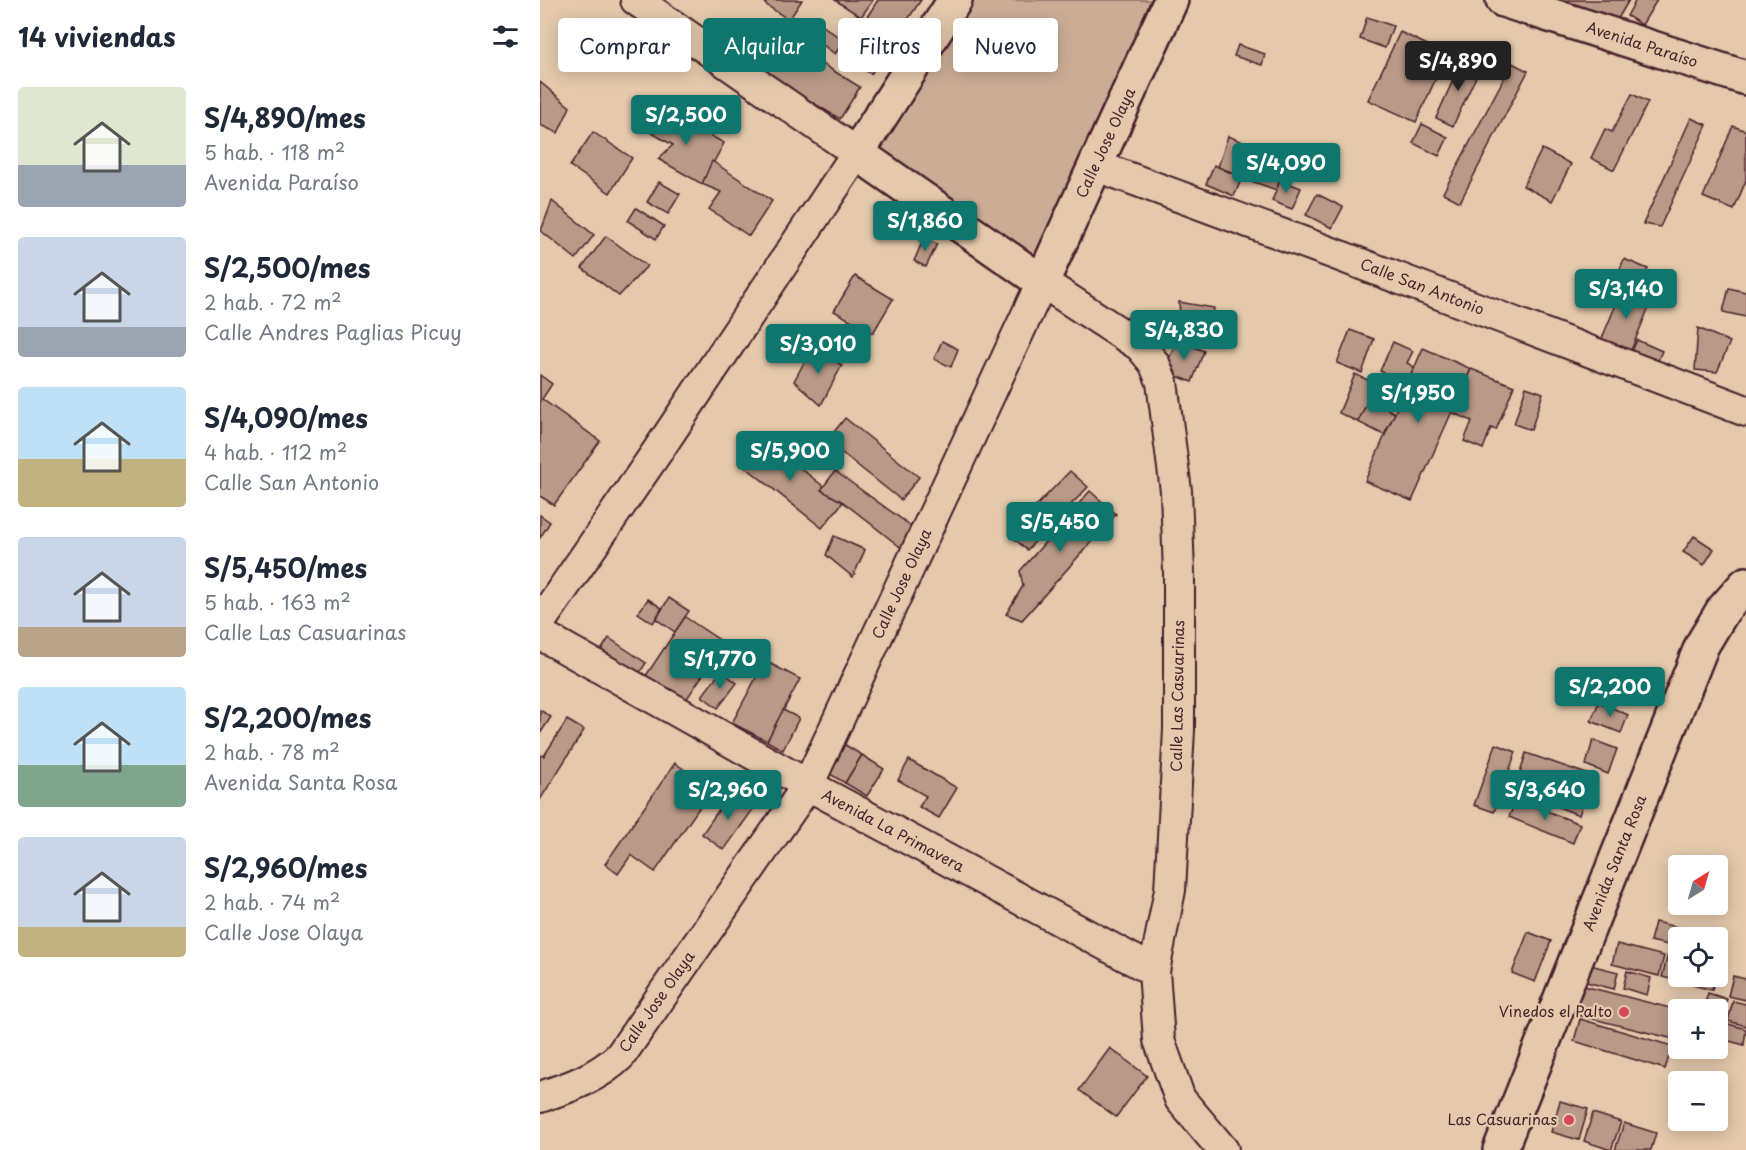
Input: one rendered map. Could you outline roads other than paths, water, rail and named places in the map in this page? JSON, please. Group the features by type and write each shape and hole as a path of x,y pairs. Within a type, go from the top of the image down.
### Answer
{"main road":[{"path":"955,0 856,153 1042,282"},
{"name":"Calle Jose Olaya","path":"1042,282 1171,0"},
{"name":"Avenida Paraíso","path":"1503,0 1746,78"},
{"name":"Avenida Santa Rosa","path":"1500,1150 1702,645 1723,610 1746,584"}],"street":[{"path":"540,622 856,153 636,0"},
{"name":"Calle San Antonio","path":"1097,166 1746,411"},
{"name":"Calle Jose Olaya","path":"540,1097 580,1083 604,1071 620,1056 808,786 1042,282"},
{"name":"Calle Las Casuarinas","path":"1042,282 1140,346 1154,363 1162,382 1176,491 1179,574 1179,730 1170,891 1154,971 1159,1040 1180,1099 1223,1150"},
{"name":"Avenida La Primavera","path":"540,634 808,786 1154,971"}],"place":[{"name":"Vinedos el Palto","path":"1624,1012"},
{"name":"Las Casuarinas","path":"1569,1120"}]}
